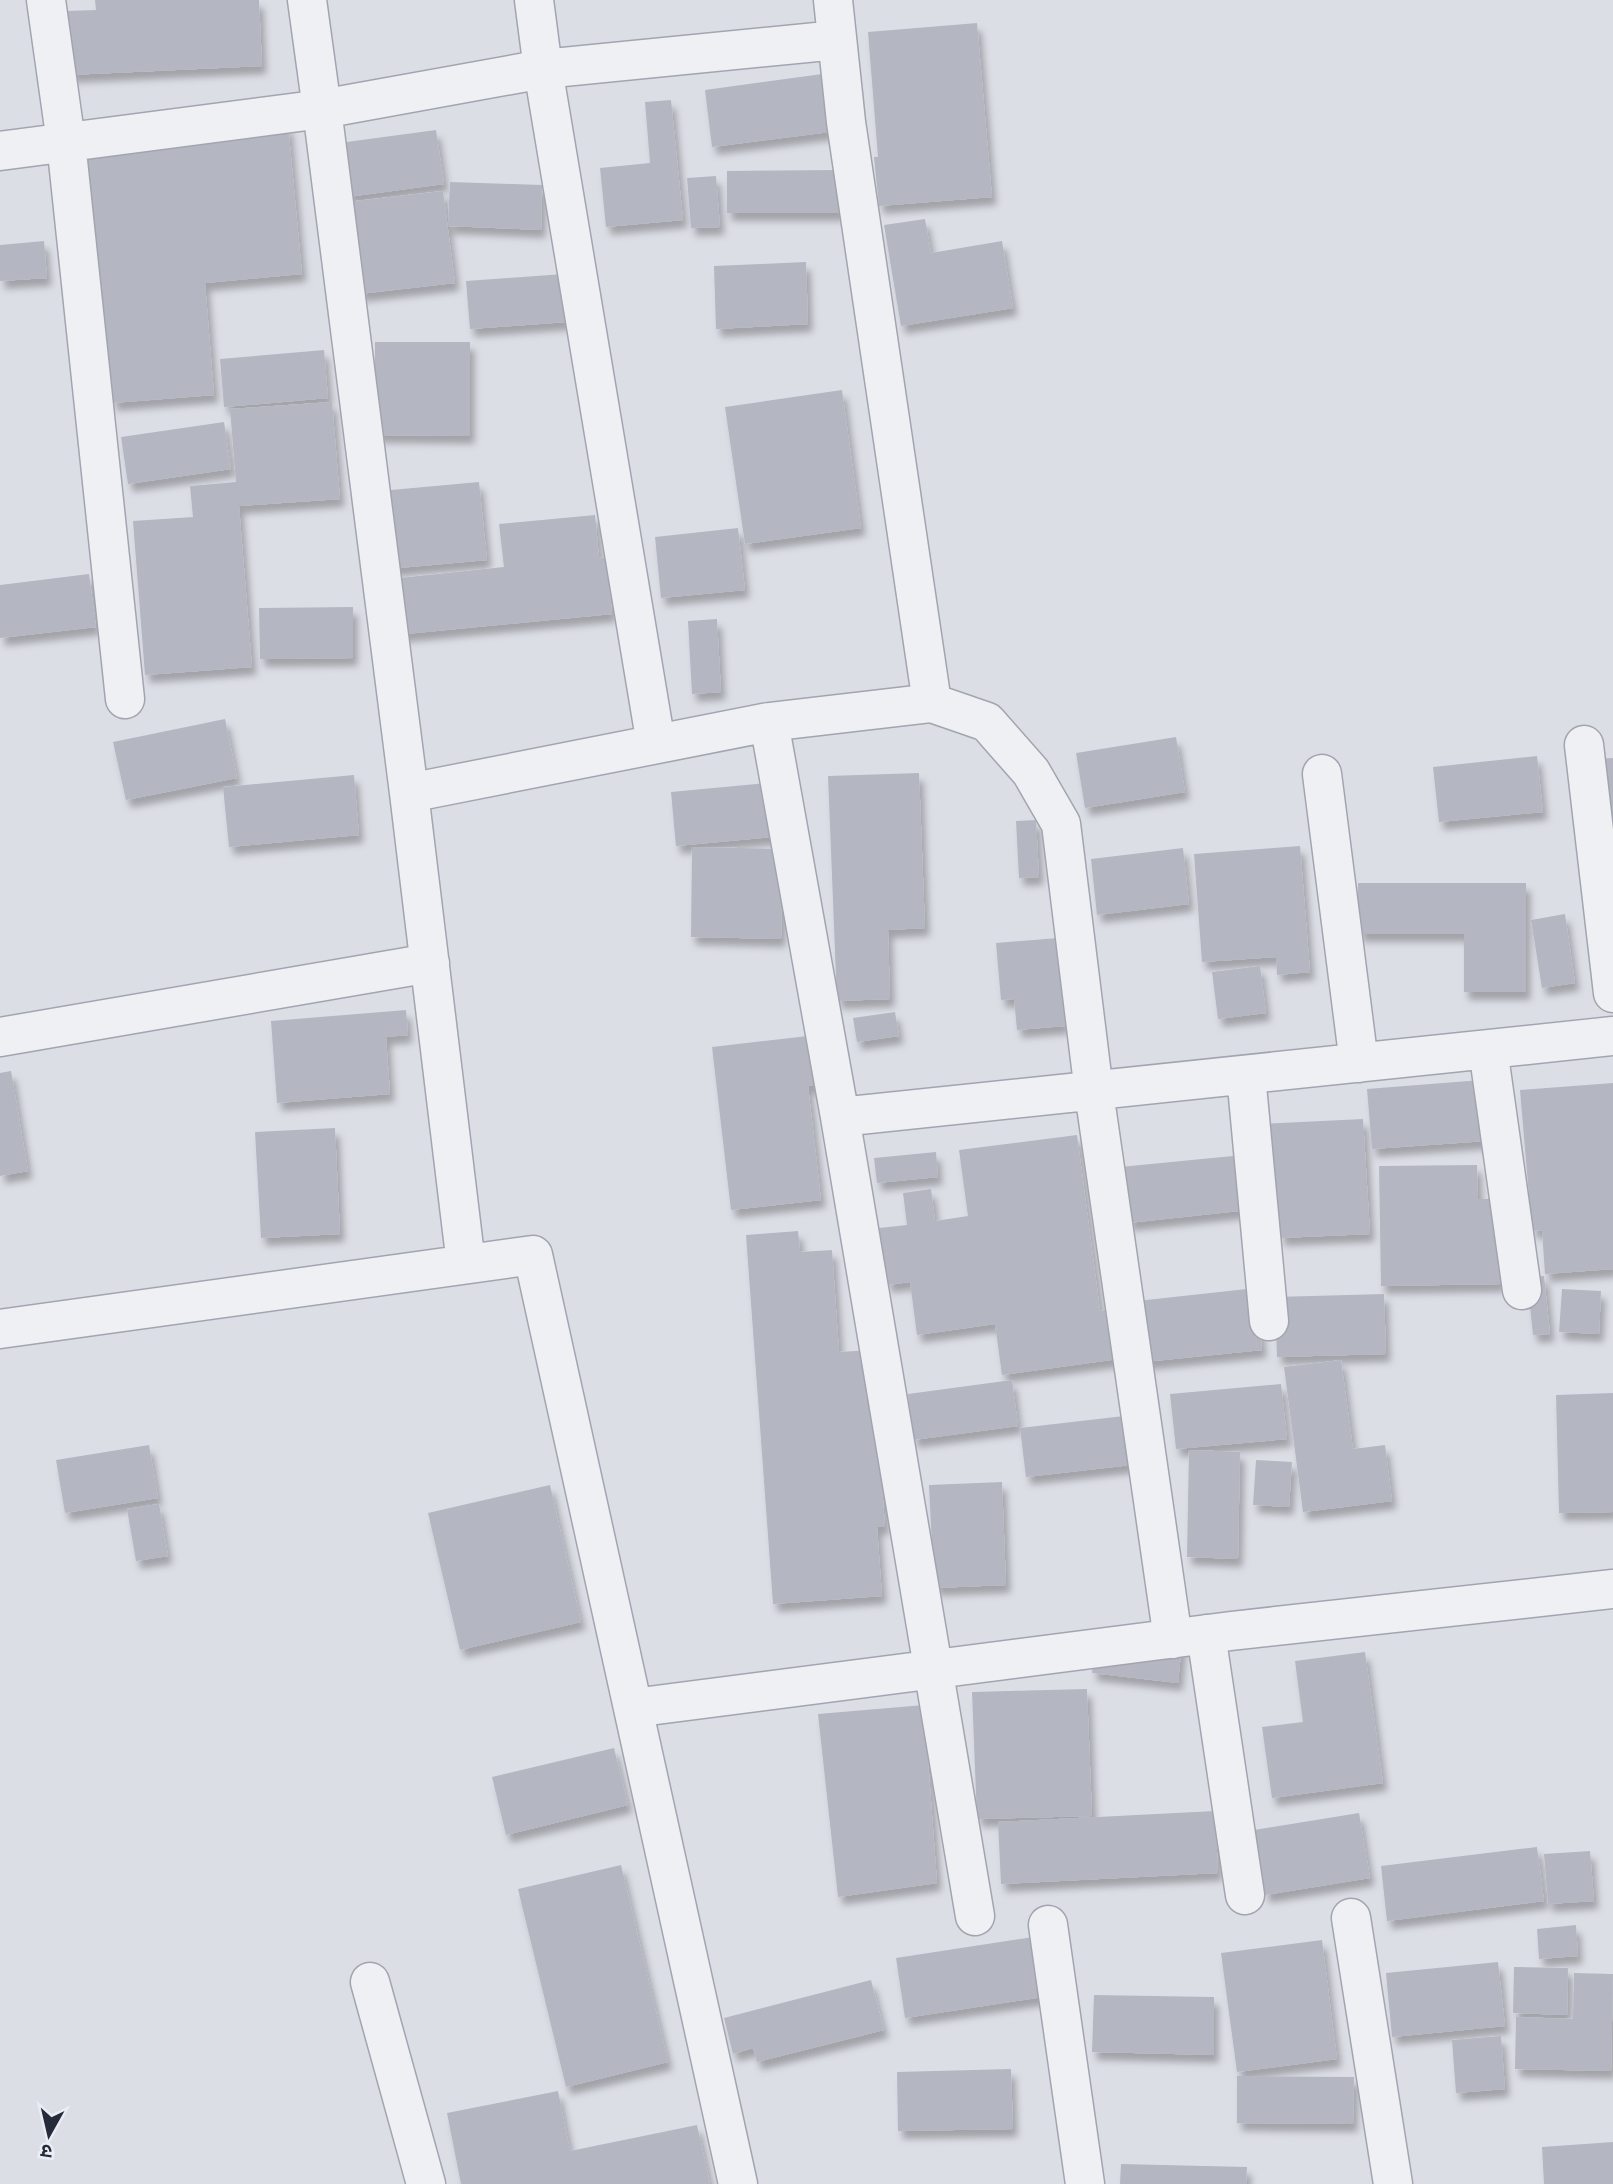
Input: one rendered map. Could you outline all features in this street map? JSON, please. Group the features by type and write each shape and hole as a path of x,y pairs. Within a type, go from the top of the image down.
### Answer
{"street":[{"path":"46,0 66,142 125,699"},
{"path":"307,0 410,793 466,1264"},
{"path":"534,0 542,69 656,744"},
{"path":"833,0 846,122 932,704"},
{"path":"0,150 322,109 542,69 837,40"},
{"path":"410,793 769,722 932,704 987,722 1031,772 1061,824 1094,1092 1190,1636 1245,1895"},
{"path":"769,722 840,1116 975,1916"},
{"path":"1584,745 1613,993"},
{"path":"1322,774 1359,1063"},
{"path":"0,1037 430,963"},
{"path":"840,1116 1094,1092 1613,1036"},
{"path":"1488,1049 1522,1290"},
{"path":"1246,1075 1269,1321"},
{"path":"0,1329 533,1255 738,2184"},
{"path":"633,1708 1190,1636 1613,1589"},
{"path":"1351,1918 1393,2184"},
{"path":"1048,1925 1085,2184"},
{"path":"370,1982 426,2184"}],"building":[{"path":"95,0 259,0 262,66 69,75 66,11 96,10"},
{"path":"977,23 992,197 879,206 868,32"},
{"path":"822,74 830,132 712,147 705,90"},
{"path":"671,100 683,220 606,227 600,168 650,163 645,102"},
{"path":"288,125 302,274 205,283 214,395 112,403 104,311 97,311 82,143"},
{"path":"436,130 444,184 347,197 339,143"},
{"path":"840,170 840,213 727,213 727,171"},
{"path":"716,176 720,227 691,228 687,178"},
{"path":"450,182 542,185 541,230 448,226"},
{"path":"443,191 455,283 359,294 347,202"},
{"path":"925,219 931,253 1002,241 1013,308 901,326 884,225"},
{"path":"44,241 47,278 0,281 0,245"},
{"path":"806,262 808,324 716,329 714,266"},
{"path":"564,274 567,322 470,329 466,281"},
{"path":"375,342 470,342 470,436 375,435"},
{"path":"324,350 328,398 224,407 220,359"},
{"path":"842,390 861,528 745,544 725,407"},
{"path":"332,402 340,499 239,506 252,667 145,675 133,521 193,517 190,486 236,482 230,409"},
{"path":"224,422 231,469 128,484 121,437"},
{"path":"479,482 487,560 388,569 380,491"},
{"path":"595,515 599,558 607,557 612,614 395,635 390,579 504,567 499,524"},
{"path":"738,528 745,590 661,598 655,537"},
{"path":"89,574 96,627 0,638 0,585"},
{"path":"353,607 353,658 260,659 259,608"},
{"path":"717,619 721,692 692,694 688,621"},
{"path":"225,719 237,778 126,800 113,742"},
{"path":"1176,737 1185,792 1085,808 1076,753"},
{"path":"1537,756 1543,812 1439,822 1433,767"},
{"path":"1613,758 1613,811 1599,812 1595,759"},
{"path":"919,773 925,928 888,930 890,999 837,1001 828,776"},
{"path":"354,775 359,835 229,847 223,787"},
{"path":"778,782 783,836 676,846 671,792"},
{"path":"1036,820 1039,877 1019,878 1016,821"},
{"path":"1300,846 1310,972 1277,975 1276,957 1202,962 1194,854"},
{"path":"692,847 783,849 781,939 691,937"},
{"path":"1183,848 1189,904 1097,915 1091,859"},
{"path":"1358,883 1526,883 1526,992 1464,992 1464,934 1358,934"},
{"path":"1565,914 1575,983 1542,988 1531,920"},
{"path":"1058,938 1065,1026 1017,1030 1014,999 1001,1000 996,943"},
{"path":"1260,966 1266,1013 1218,1019 1212,972"},
{"path":"406,1010 408,1035 386,1037 390,1094 277,1103 271,1021"},
{"path":"895,1012 899,1036 857,1042 853,1018"},
{"path":"816,1035 822,1084 808,1086 821,1200 731,1210 712,1047"},
{"path":"11,1071 28,1171 0,1176 0,1073"},
{"path":"1481,1080 1486,1141 1372,1149 1367,1089"},
{"path":"1613,1083 1613,1269 1545,1274 1542,1230 1532,1231 1520,1090"},
{"path":"1363,1119 1370,1234 1280,1238 1277,1184 1264,1185 1260,1124"},
{"path":"335,1128 340,1234 261,1238 255,1132"},
{"path":"1077,1135 1100,1311 1111,1309 1118,1359 1002,1375 995,1324 917,1335 910,1282 887,1285 879,1228 907,1225 903,1193 931,1189 935,1221 968,1216 959,1150"},
{"path":"936,1152 938,1177 877,1183 874,1158"},
{"path":"1243,1155 1248,1210 1128,1223 1120,1167"},
{"path":"1477,1165 1478,1199 1500,1199 1501,1284 1381,1286 1379,1166"},
{"path":"798,1231 800,1252 832,1250 839,1352 872,1350 885,1527 877,1527 882,1596 773,1604 746,1235"},
{"path":"1544,1276 1550,1334 1533,1335 1527,1277"},
{"path":"1256,1288 1262,1350 1144,1362 1137,1301"},
{"path":"1562,1289 1601,1291 1599,1334 1559,1332"},
{"path":"1384,1294 1386,1354 1277,1357 1275,1297"},
{"path":"1341,1360 1353,1449 1385,1445 1392,1501 1303,1512 1284,1367"},
{"path":"1012,1380 1018,1426 913,1440 908,1394"},
{"path":"1281,1384 1287,1439 1176,1449 1170,1394"},
{"path":"1613,1393 1613,1512 1559,1513 1556,1395"},
{"path":"1124,1416 1131,1465 1026,1477 1020,1428"},
{"path":"149,1445 158,1498 65,1513 56,1460"},
{"path":"1189,1450 1240,1452 1238,1559 1187,1557"},
{"path":"1256,1460 1292,1462 1289,1507 1253,1505"},
{"path":"1002,1482 1006,1585 934,1588 929,1485"},
{"path":"550,1485 581,1622 460,1650 428,1513"},
{"path":"159,1504 168,1556 136,1561 127,1509"},
{"path":"1182,1643 1178,1683 1092,1673 1095,1646"},
{"path":"1365,1652 1383,1783 1272,1798 1262,1727 1303,1722 1295,1661"},
{"path":"1087,1689 1092,1816 977,1819 972,1692"},
{"path":"924,1705 937,1883 838,1897 818,1714"},
{"path":"614,1748 628,1805 506,1835 492,1777"},
{"path":"1215,1811 1218,1873 1001,1884 998,1822"},
{"path":"1359,1813 1370,1878 1265,1895 1254,1830"},
{"path":"1537,1847 1544,1901 1387,1921 1381,1866"},
{"path":"1590,1851 1594,1901 1548,1904 1544,1854"},
{"path":"621,1865 668,2062 566,2087 518,1889"},
{"path":"1576,1925 1578,1956 1539,1959 1537,1929"},
{"path":"1033,1937 1043,1997 905,2018 896,1958"},
{"path":"1322,1940 1337,2059 1237,2072 1221,1953"},
{"path":"1498,1962 1505,2026 1392,2037 1386,1973"},
{"path":"1514,1967 1568,1968 1567,2015 1513,2013"},
{"path":"1574,1973 1613,1974 1611,2071 1515,2069 1516,2017 1573,2019"},
{"path":"871,1980 884,2030 757,2062 753,2048 733,2054 724,2018"},
{"path":"1094,1995 1214,1997 1214,2055 1092,2052"},
{"path":"1501,2036 1505,2089 1456,2093 1452,2040"},
{"path":"1011,2069 1013,2129 898,2131 897,2072"},
{"path":"1237,2076 1354,2077 1353,2124 1237,2123"},
{"path":"558,2091 570,2151 697,2125 710,2184 461,2184 447,2113"},
{"path":"1613,2142 1613,2184 1544,2184 1542,2147"},
{"path":"1121,2164 1247,2167 1246,2184 1120,2184"}]}
